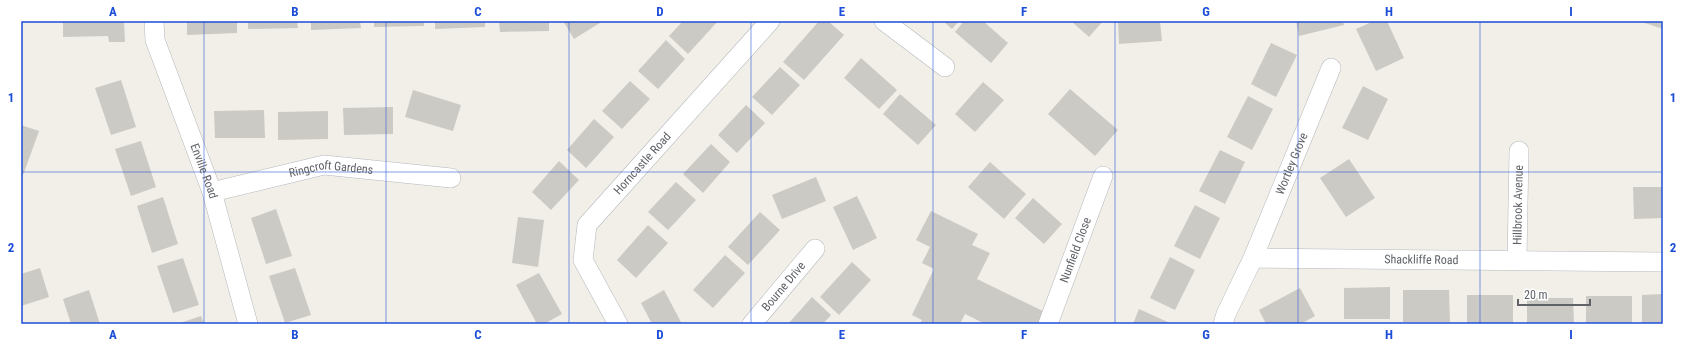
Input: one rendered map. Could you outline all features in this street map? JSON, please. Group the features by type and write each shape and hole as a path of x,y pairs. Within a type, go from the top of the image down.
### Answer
{"street":[{"name":"Enville Road","path":"154,21 155,40 212,192 248,324"},
{"name":"Horncastle Road","path":"618,324 583,260 587,225 770,21"},
{"path":"884,21 945,67"},
{"name":"Wortley Grove","path":"1253,258 1331,68"},
{"name":"Hillbrook Avenue","path":"1516,259 1519,151"},
{"name":"Ringcroft Gardens","path":"212,192 324,165 451,178"},
{"name":"Nunfield Close","path":"1048,324 1103,176"},
{"name":"Bourne Drive","path":"752,324 815,249"},
{"path":"1223,324 1226,314 1253,258"},
{"name":"Shackliffe Road","path":"1253,258 1516,259 1663,262"}],"building":[{"path":"63,21 124,21 125,42 109,42 108,36 63,37"},
{"path":"187,21 237,21 237,33 187,35"},
{"path":"248,21 297,21 298,28 248,29"},
{"path":"311,21 360,21 361,28 311,30"},
{"path":"374,21 424,21 424,26 374,27"},
{"path":"435,21 485,21 485,27 435,29"},
{"path":"499,21 549,21 549,31 500,32"},
{"path":"563,21 603,21 574,39"},
{"path":"683,21 718,21 688,54 669,36"},
{"path":"819,21 828,21 844,35 804,80 783,62"},
{"path":"943,21 959,21 952,29"},
{"path":"964,21 983,21 1008,43 991,63 955,32"},
{"path":"1071,21 1103,21 1089,37"},
{"path":"1118,21 1160,21 1162,41 1119,44"},
{"path":"1296,21 1343,21 1344,25 1299,36"},
{"path":"1374,21 1387,21 1404,58 1376,71 1356,29"},
{"path":"1639,21 1663,21 1663,29"},
{"path":"666,40 685,59 658,89 638,71"},
{"path":"1271,43 1297,55 1276,97 1251,84"},
{"path":"861,58 897,90 879,109 844,78"},
{"path":"780,67 800,85 772,115 752,97"},
{"path":"121,80 136,127 111,135 95,88"},
{"path":"630,81 650,99 622,129 602,111"},
{"path":"983,82 1004,100 975,132 955,114"},
{"path":"1363,86 1388,99 1368,140 1342,128"},
{"path":"1070,89 1118,130 1095,156 1048,114"},
{"path":"413,90 461,105 453,131 405,117"},
{"path":"900,94 936,125 918,145 883,114"},
{"path":"1248,96 1273,109 1252,150 1227,137"},
{"path":"746,105 765,123 737,153 718,135"},
{"path":"393,107 393,134 344,135 343,108"},
{"path":"264,110 265,138 215,138 214,111"},
{"path":"328,111 328,139 278,140 278,112"},
{"path":"594,119 614,137 586,168 567,150"},
{"path":"21,125 39,131 22,178 21,177"},
{"path":"141,141 156,187 131,196 115,149"},
{"path":"711,144 730,162 703,193 683,174"},
{"path":"1220,150 1245,162 1225,204 1199,191"},
{"path":"1349,159 1375,198 1346,217 1320,178"},
{"path":"559,161 579,180 551,210 532,192"},
{"path":"990,162 1026,194 1004,219 968,187"},
{"path":"816,177 826,201 782,219 772,195"},
{"path":"676,182 696,200 668,230 648,212"},
{"path":"1633,187 1663,187 1663,218 1634,219"},
{"path":"857,196 877,238 853,250 833,207"},
{"path":"163,197 178,244 152,253 137,206"},
{"path":"1033,198 1062,224 1044,244 1015,218"},
{"path":"1195,205 1220,218 1200,259 1174,246"},
{"path":"276,209 292,256 266,264 251,218"},
{"path":"931,211 978,234 972,245 990,253 977,279 1051,315 1047,324 985,324 965,314 960,324 920,324 922,320 912,315 934,269 922,263 930,247 916,240"},
{"path":"760,212 780,230 748,265 728,247"},
{"path":"518,217 544,220 538,267 512,263"},
{"path":"648,225 668,243 636,278 617,260"},
{"path":"725,255 745,273 713,308 693,290"},
{"path":"1170,257 1195,270 1175,310 1150,298"},
{"path":"183,258 199,305 173,313 157,266"},
{"path":"852,262 871,280 839,315 820,297"},
{"path":"40,268 49,297 21,306 21,274"},
{"path":"295,268 311,315 285,323 269,276"},
{"path":"539,273 562,314 544,324 537,324 516,285"},
{"path":"1390,287 1390,319 1344,319 1344,288"},
{"path":"1300,288 1315,316 1301,324 1266,324 1259,310"},
{"path":"89,290 100,324 71,324 63,299"},
{"path":"664,290 682,324 652,324 641,303"},
{"path":"1403,290 1449,290 1450,322 1403,322"},
{"path":"1663,294 1663,323 1642,324 1642,295"},
{"path":"1467,295 1513,295 1513,324 1467,324"},
{"path":"1586,296 1632,296 1632,324 1586,324"},
{"path":"812,297 831,315 823,324 788,324"},
{"path":"1527,298 1573,298 1574,324 1527,324"},
{"path":"1139,309 1172,324 1133,324"},
{"path":"201,316 204,324 177,324"}]}
